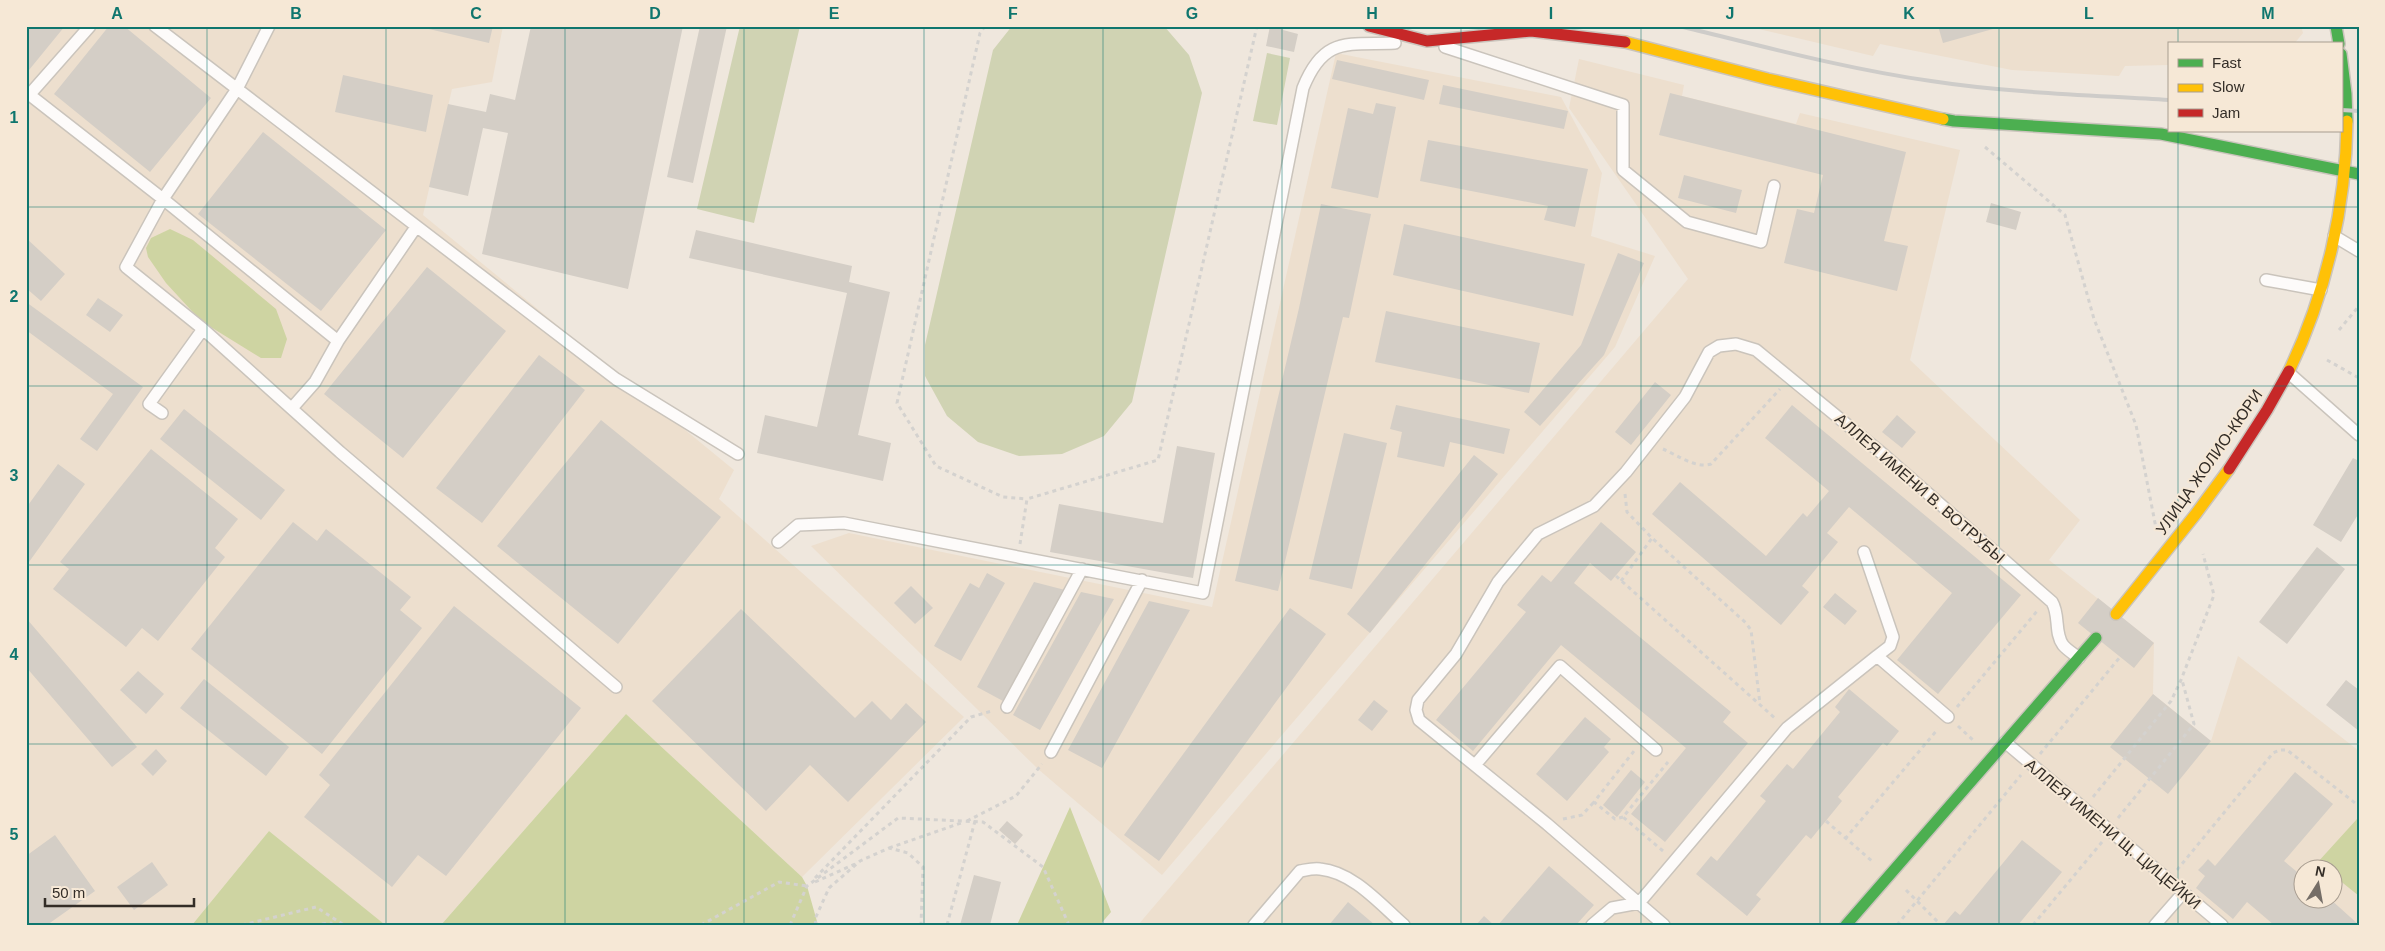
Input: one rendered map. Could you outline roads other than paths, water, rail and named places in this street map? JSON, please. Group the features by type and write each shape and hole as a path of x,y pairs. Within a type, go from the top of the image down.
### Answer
{"street":[{"path":"1369,26 1427,41 1531,31 1626,42 1768,78 1954,121 2161,134 2359,174"},
{"path":"2336,26 2339,42"},
{"name":"УЛИЦА ЖОЛИО-КЮРИ","path":"2116,614 2162,557 2258,426 2289,373 2306,335 2321,290 2334,236 2346,171 2349,73 2342,56"},
{"path":"1846,925 2096,638"}],"lane":[{"path":"90,26 28,93 162,198 338,341"},
{"path":"155,26 616,379 738,454"},
{"path":"269,26 237,90 162,198 126,267 203,330 616,687"},
{"path":"778,542 798,525 844,523 1203,593 1303,88 1312,67 1325,53 1343,45 1427,41 1623,105 1623,170 1687,222 1760,242 1774,186"},
{"path":"292,408 315,382 338,341 416,227"},
{"path":"2334,236 2359,251"},
{"path":"2266,280 2321,290"},
{"path":"162,413 149,404 203,330"},
{"name":"АЛЛЕЯ ИМЕНИ В. ВОТРУБЫ","path":"1664,925 1546,823 1419,720 1416,710 1418,700 1456,654 1498,582 1538,534 1594,506 1626,472 1685,397 1710,352 1719,346 1736,344 1756,350 1884,455 2048,599 2056,608 2060,639 2064,646 2079,658"},
{"path":"2289,373 2359,435"},
{"path":"1592,925 1612,908 1639,903 1787,728 1890,646 1893,637 1864,552"},
{"path":"1007,707 1082,569"},
{"path":"1052,752 1142,580"},
{"path":"1877,656 1948,716"},
{"path":"1475,765 1560,666 1656,750"},
{"name":"АЛЛЕЯ ИМЕНИ Щ. ЦИЦЕЙКИ","path":"2005,742 2222,925"},
{"path":"1254,925 1300,871 1318,868 1335,872 1354,882 1404,925"},
{"path":"2155,925 2183,893"}],"railway":[{"path":"1679,26 1836,64 1931,81 2020,91 2168,100"},
{"path":"2342,110 2359,111"}]}
